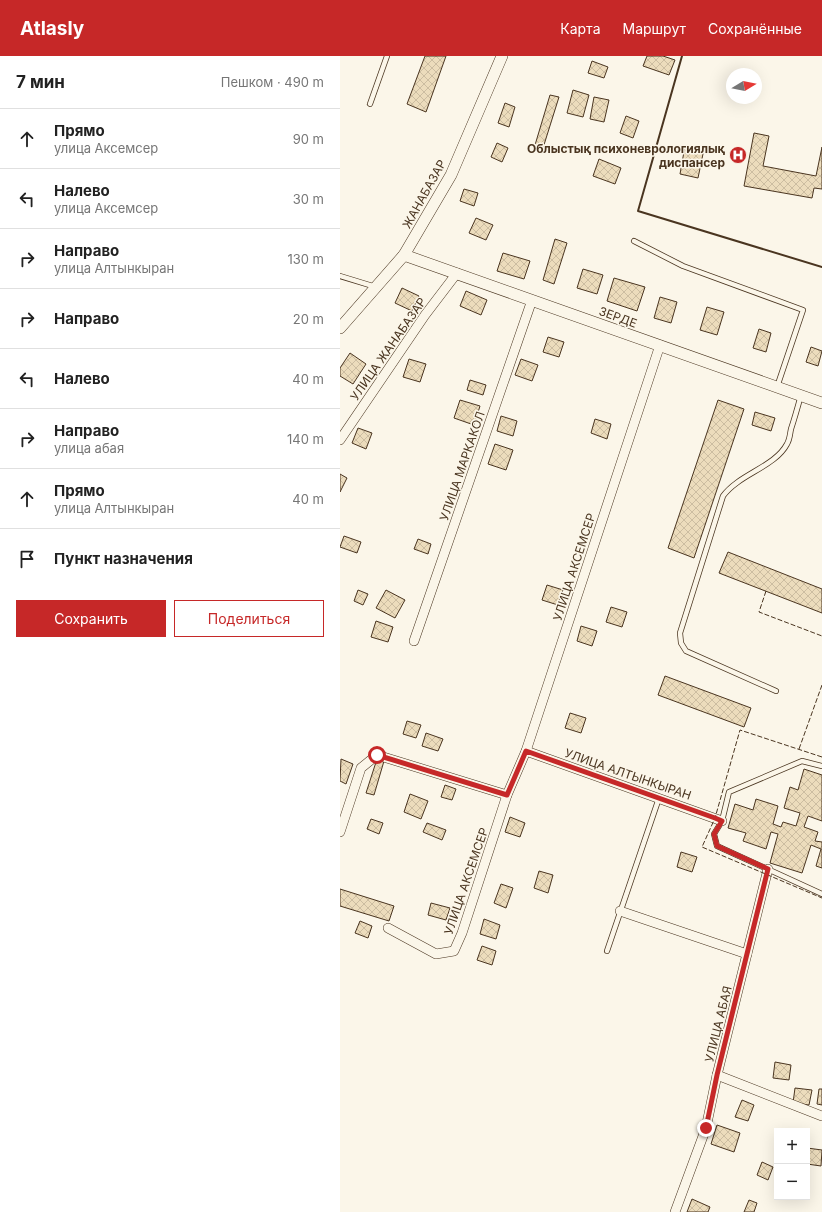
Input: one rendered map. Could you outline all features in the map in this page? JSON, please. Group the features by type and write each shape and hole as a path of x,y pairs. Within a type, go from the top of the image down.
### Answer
{"street":[{"name":"ЖАНАБАЗАР","path":"340,328 404,255 451,175 502,56"},
{"name":"ЗЕРДЕ","path":"404,255 822,403"},
{"name":"УЛИЦА ЖАНАБАЗАР","path":"340,440 425,315 457,273"},
{"name":"УЛИЦА МАРКАКОЛ","path":"414,641 532,300"},
{"name":"УЛИЦА АКСЕМСЕР","path":"388,928 436,954 454,951 462,933 507,795 526,751 660,345"},
{"name":"УЛИЦА АЛТЫНКЫРАН","path":"526,751 722,821"},
{"path":"340,832 361,768 377,755 507,795"},
{"name":"УЛИЦА АБАЯ","path":"768,869 717,1075 822,1116"},
{"path":"620,911 747,954"},
{"path":"674,1212 706,1128 717,1075"}],"lane":[{"path":"370,104 387,56"},
{"path":"634,241 683,266 803,310 777,387"},
{"path":"340,276 376,287"},
{"path":"776,690 686,651 681,644 680,633 723,496 729,488 745,476 762,467 777,456 787,444 801,395"},
{"path":"822,766 802,761 729,792 722,821 714,834 717,846 822,894"},
{"path":"607,951 659,798"}],"building":[{"path":"425,56 446,56 426,112 407,104"},
{"path":"647,56 663,56 675,60 669,75 643,66"},
{"path":"592,61 608,67 604,78 588,73"},
{"path":"573,90 589,95 583,117 567,113"},
{"path":"550,95 559,97 543,148 535,145"},
{"path":"594,97 609,100 604,122 590,119"},
{"path":"505,103 515,107 509,127 498,123"},
{"path":"626,116 639,121 633,138 620,133"},
{"path":"754,133 769,136 763,166 816,176 822,147 822,189 814,188 812,198 744,186"},
{"path":"497,143 508,148 502,162 491,157"},
{"path":"685,146 704,149 698,178 680,174"},
{"path":"599,159 621,168 615,184 593,176"},
{"path":"464,189 478,193 474,206 460,201"},
{"path":"476,218 493,225 486,240 469,233"},
{"path":"555,239 567,243 554,284 543,280"},
{"path":"503,253 530,261 524,279 497,271"},
{"path":"583,269 603,275 597,294 577,288"},
{"path":"614,278 645,287 637,311 607,301"},
{"path":"402,288 419,296 412,311 395,303"},
{"path":"466,291 487,300 481,315 460,306"},
{"path":"660,297 677,302 671,323 654,318"},
{"path":"707,307 724,312 717,335 700,330"},
{"path":"759,329 771,333 766,352 753,348"},
{"path":"548,337 564,342 559,357 543,352"},
{"path":"811,347 822,351 818,366 806,362"},
{"path":"350,353 366,364 353,384 340,376 340,368"},
{"path":"409,359 426,364 420,382 403,377"},
{"path":"521,359 538,365 532,381 515,375"},
{"path":"470,380 486,385 483,395 467,390"},
{"path":"460,400 480,406 474,425 454,418"},
{"path":"718,400 744,409 694,558 668,548"},
{"path":"755,412 775,418 771,431 752,425"},
{"path":"501,416 517,421 513,436 497,431"},
{"path":"595,419 611,424 607,439 591,433"},
{"path":"358,428 372,433 366,449 352,443"},
{"path":"495,444 513,450 506,470 488,464"},
{"path":"340,474 347,478 340,492"},
{"path":"344,536 361,542 357,553 340,547"},
{"path":"418,539 431,544 428,554 414,549"},
{"path":"728,552 822,589 822,613 719,573"},
{"path":"547,585 563,590 558,605 542,600"},
{"path":"358,590 368,594 363,605 354,601"},
{"path":"386,590 405,600 395,618 376,608"},
{"path":"611,607 627,612 622,627 606,622"},
{"path":"376,621 393,627 388,642 371,637"},
{"path":"581,626 597,631 592,646 577,641"},
{"path":"665,676 751,708 744,727 658,695"},
{"path":"570,713 586,718 581,733 565,728"},
{"path":"407,721 421,725 416,738 403,734"},
{"path":"426,733 443,739 438,751 422,746"},
{"path":"341,759 353,764 346,784 340,781"},
{"path":"377,759 384,761 374,795 366,793"},
{"path":"804,769 822,775 822,821 808,816 804,827 818,832 815,841 822,842 822,868 816,866 821,849 811,845 802,873 770,863 778,834 771,832 766,849 743,841 746,833 728,828 735,804 753,810 756,799 778,806 773,824 781,827 783,822 796,826 800,813 784,808 790,787 798,790"},
{"path":"445,785 456,789 452,800 441,797"},
{"path":"410,794 428,801 421,819 404,812"},
{"path":"510,817 525,823 520,837 505,832"},
{"path":"371,819 383,823 379,834 367,829"},
{"path":"427,823 446,830 442,840 423,832"},
{"path":"681,852 697,857 692,872 677,867"},
{"path":"539,871 553,875 548,893 534,888"},
{"path":"501,884 513,888 506,908 494,903"},
{"path":"340,889 394,906 389,921 340,906"},
{"path":"431,903 450,908 446,920 428,915"},
{"path":"484,919 500,925 496,939 480,934"},
{"path":"360,921 372,926 368,938 355,933"},
{"path":"482,946 496,951 492,965 477,960"},
{"path":"775,1062 791,1065 789,1080 773,1078"},
{"path":"795,1088 812,1090 809,1105 793,1103"},
{"path":"819,1089 822,1089 822,1105 817,1104"},
{"path":"742,1100 754,1105 748,1121 735,1117"},
{"path":"717,1125 740,1133 734,1152 711,1144"},
{"path":"810,1148 822,1150 821,1166 810,1164"},
{"path":"762,1162 773,1167 768,1180 757,1175"},
{"path":"692,1199 710,1207 708,1212 687,1212"},
{"path":"749,1200 757,1203 754,1212 744,1212"}],"fence":[{"path":"766,591 759,612 822,636"},
{"path":"799,749 822,685"},
{"path":"822,757 740,730 715,818 702,847 822,898"}],"wall":[{"path":"682,56 638,211 822,267"}],"place":[{"name":"Облыстық психоневрологиялық диспансер","path":"738,155"}],"route":[{"path":"377,755 507,795 526,751 722,821 714,834 717,846 768,869 717,1075 706,1128"}]}
